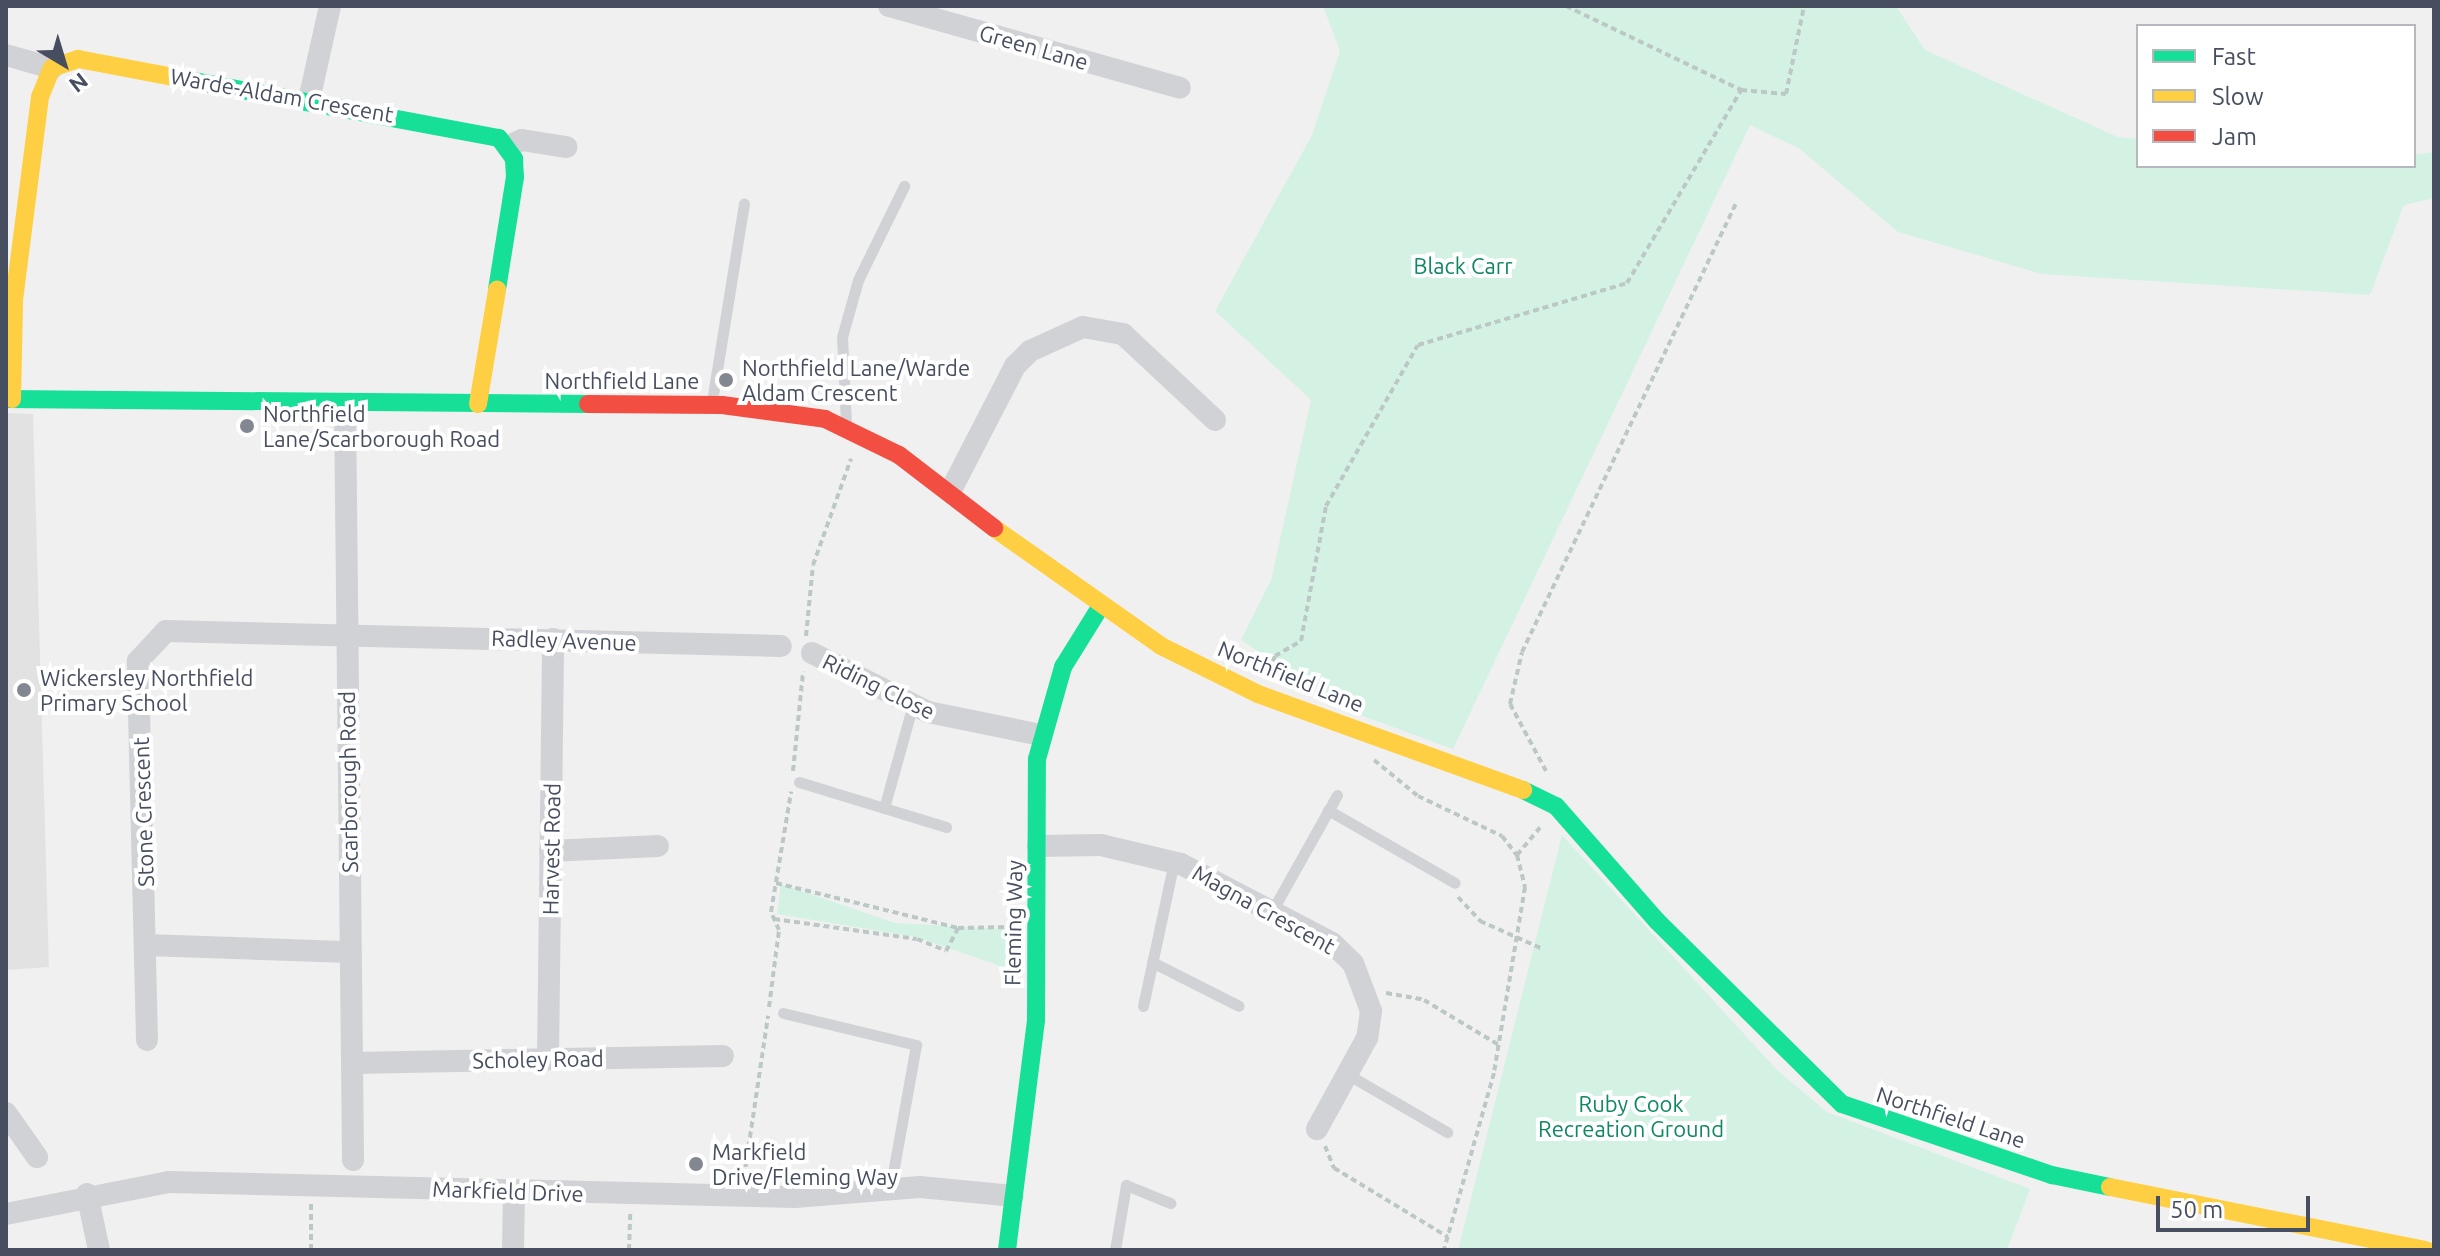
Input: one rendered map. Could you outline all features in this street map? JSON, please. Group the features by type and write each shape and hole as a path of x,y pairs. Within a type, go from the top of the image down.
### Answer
{"street":[{"path":"309,100 330,6"},
{"name":"Green Lane","path":"889,6 1180,88"},
{"name":"Warde-Aldam Crescent","path":"6,55 52,68 78,59 486,132 509,146 522,140 566,147"},
{"path":"9,399 14,300 40,97 52,68"},
{"path":"478,404 515,177 509,146"},
{"path":"951,490 1015,366 1030,351 1083,327 1123,334 1215,420"},
{"name":"Northfield Lane","path":"9,399 345,405 711,405 771,408 853,432 951,490 1099,609 1258,694 1475,768 1556,806 1657,921 1842,1104 2052,1175 2426,1250"},
{"name":"Scarborough Road","path":"345,405 353,1160"},
{"name":"Fleming Way","path":"1007,1250 1036,1031 1041,735 1063,667 1099,609"},
{"name":"Stone Crescent","path":"147,1040 138,661 149,642 181,629 346,634"},
{"name":"Radley Avenue","path":"346,634 781,646"},
{"name":"Harvest Road","path":"548,1059 553,639"},
{"name":"Riding Close","path":"808,649 913,704 962,723 1041,735"},
{"name":"Magna Crescent","path":"1038,846 1101,845 1174,862 1332,943 1367,990"},
{"path":"550,851 658,846"},
{"path":"146,945 350,952"},
{"path":"1317,1129 1367,1038 1367,990"},
{"name":"Scholey Road","path":"353,1063 723,1056"},
{"path":"6,1113 37,1157"},
{"name":"Markfield Drive","path":"6,1214 87,1194 169,1182 630,1194 890,1189 1013,1196"},
{"path":"513,1250 514,1192"},
{"path":"87,1194 99,1250"}],"lane":[{"path":"853,432 842,337 858,280 904,186"},
{"path":"711,405 744,204"},
{"path":"884,808 913,704"},
{"path":"799,782 946,827"},
{"path":"1272,911 1337,795"},
{"path":"1328,810 1455,883"},
{"path":"1143,1006 1174,862"},
{"path":"1152,962 1239,1006"},
{"path":"783,1013 916,1045 890,1189"},
{"path":"1347,1074 1447,1132"},
{"path":"1115,1250 1126,1185 1170,1203"}],"path":[{"path":"1566,6 1741,90 1786,94 1804,6"},
{"path":"1258,694 1275,656 1301,641 1326,506 1418,345 1627,283 1741,90"},
{"path":"1517,855 1561,797 1510,704 1522,652 1736,203"},
{"path":"741,1193 779,930 774,919 776,883 808,649 813,565 853,432"},
{"path":"1348,726 1380,768 1502,836 1517,855 1525,887 1499,1045 1444,1250"},
{"path":"776,883 958,928 1037,926"},
{"path":"1455,883 1458,899 1480,921 1518,942 1543,949"},
{"path":"774,919 917,939 946,951 958,928"},
{"path":"1367,990 1424,1000 1499,1045"},
{"path":"1317,1129 1334,1168 1448,1237"},
{"path":"311,1250 312,1184"},
{"path":"629,1250 630,1194"}],"shaded area":[{"name":"Wickersley Northfield Primary School","path":"6,413 33,414 49,967 6,970"}],"green space":[{"name":"Black Carr","path":"1323,6 1896,6 1925,50 2118,137 2136,139 2136,168 2416,168 2416,155 2434,152 2434,198 2404,205 2370,295 2042,274 1898,232 1800,149 1750,125 1453,749 1346,710 1241,640 1271,580 1311,400 1215,311 1312,135 1340,51"},
{"name":"Ruby Cook Recreation Ground","path":"1562,835 1777,1070 1827,1112 2030,1189 2007,1250 1458,1250"},
{"path":"781,884 895,923 1021,930 1018,972 916,937 777,914"}],"traffic: fast":[{"path":"194,81 499,138 514,159 515,177 497,290"},
{"path":"6,399 588,404"},
{"path":"1007,1250 1036,1020 1037,759 1063,667 1099,609"},
{"path":"1523,790 1556,806 1657,921 1842,1104 2052,1175 2110,1187"}],"traffic: slow":[{"path":"12,399 14,300 40,97 52,68 78,59 194,81"},
{"path":"478,404 497,290"},
{"path":"994,528 1161,646 1258,694 1523,790"},
{"path":"2110,1187 2426,1250"}],"traffic: jam":[{"path":"588,404 722,405 825,419 899,455 994,528"}],"place":[{"name":"Northfield Lane/Warde Aldam Crescent","path":"726,380"},
{"name":"Northfield Lane/Scarborough Road","path":"247,426"},
{"name":"Wickersley Northfield Primary School","path":"24,690"},
{"name":"Markfield Drive/Fleming Way","path":"696,1164"}]}
